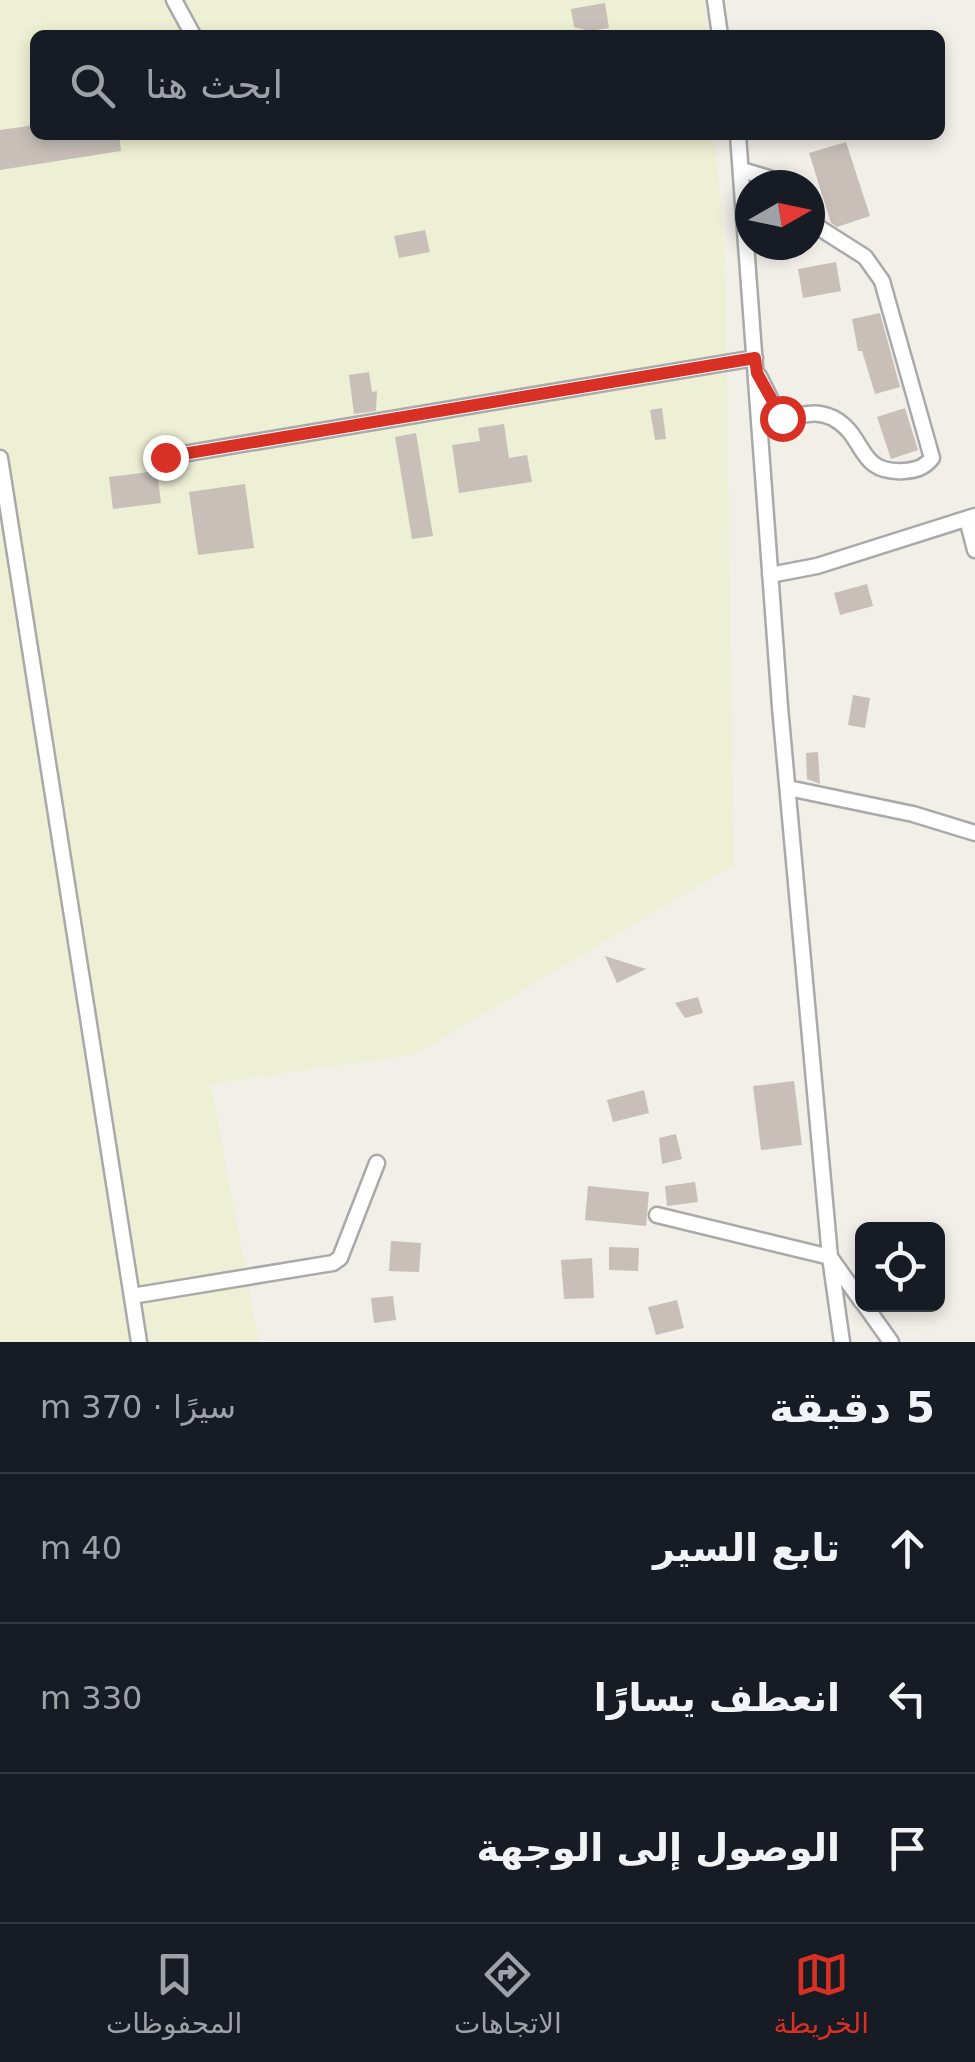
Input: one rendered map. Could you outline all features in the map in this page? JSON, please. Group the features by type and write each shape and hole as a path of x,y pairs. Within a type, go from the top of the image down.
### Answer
{"street":[{"path":"174,0 190,30"},
{"path":"715,0 719,30"},
{"path":"739,140 742,170"},
{"path":"756,366 779,416 786,418 806,412 836,420 846,427 877,469 922,468 932,458 882,282 865,257 825,232"},
{"path":"748,260 788,788 830,1258 842,1342"},
{"path":"165,457 756,366"},
{"path":"0,458 140,1342"},
{"path":"770,575 817,566 971,518 975,550"},
{"path":"788,788 913,814 975,834"},
{"path":"132,1296 333,1262 340,1258 377,1163"},
{"path":"658,1215 830,1258 855,1291"},
{"path":"870,1312 891,1342"}],"green space":[{"path":"0,0 704,0 707,30 30,30 30,140 715,140 725,259 734,865 416,1054 211,1084 259,1342 0,1342"}],"building":[{"path":"605,3 609,28 574,27 571,9"},
{"path":"30,126 30,140 120,140 121,151 0,170 0,130"},
{"path":"846,142 870,216 837,227 831,223 825,204 825,170 814,170 809,153"},
{"path":"425,230 430,252 399,258 394,236"},
{"path":"836,262 841,291 803,298 798,269"},
{"path":"880,313 900,387 875,394 862,351 858,351 852,319"},
{"path":"369,372 372,392 377,391 376,411 354,414 349,375"},
{"path":"662,408 666,439 655,440 650,410"},
{"path":"905,408 918,450 891,459 877,417"},
{"path":"504,424 509,458 527,455 532,482 459,493 452,445 480,441 478,428"},
{"path":"416,433 433,536 412,539 395,437"},
{"path":"157,471 161,503 113,509 109,477"},
{"path":"245,484 254,548 198,555 189,492"},
{"path":"867,584 873,606 840,615 834,593"},
{"path":"853,695 870,698 865,728 848,725"},
{"path":"818,752 820,784 807,779 806,753"},
{"path":"605,956 646,969 617,983"},
{"path":"698,997 703,1013 685,1018 675,1003"},
{"path":"794,1081 802,1145 761,1150 753,1086"},
{"path":"644,1090 649,1113 613,1122 607,1100"},
{"path":"676,1134 682,1159 662,1164 659,1138"},
{"path":"695,1182 698,1202 667,1206 665,1186"},
{"path":"588,1186 649,1192 646,1226 585,1220"},
{"path":"391,1241 421,1243 419,1272 389,1271"},
{"path":"609,1247 639,1248 638,1271 609,1270"},
{"path":"592,1258 594,1298 564,1299 561,1260"},
{"path":"393,1296 396,1320 374,1323 371,1298"},
{"path":"677,1300 684,1328 656,1335 648,1307"}],"route":[{"path":"165,457 755,358 757,373 782,418"}]}
